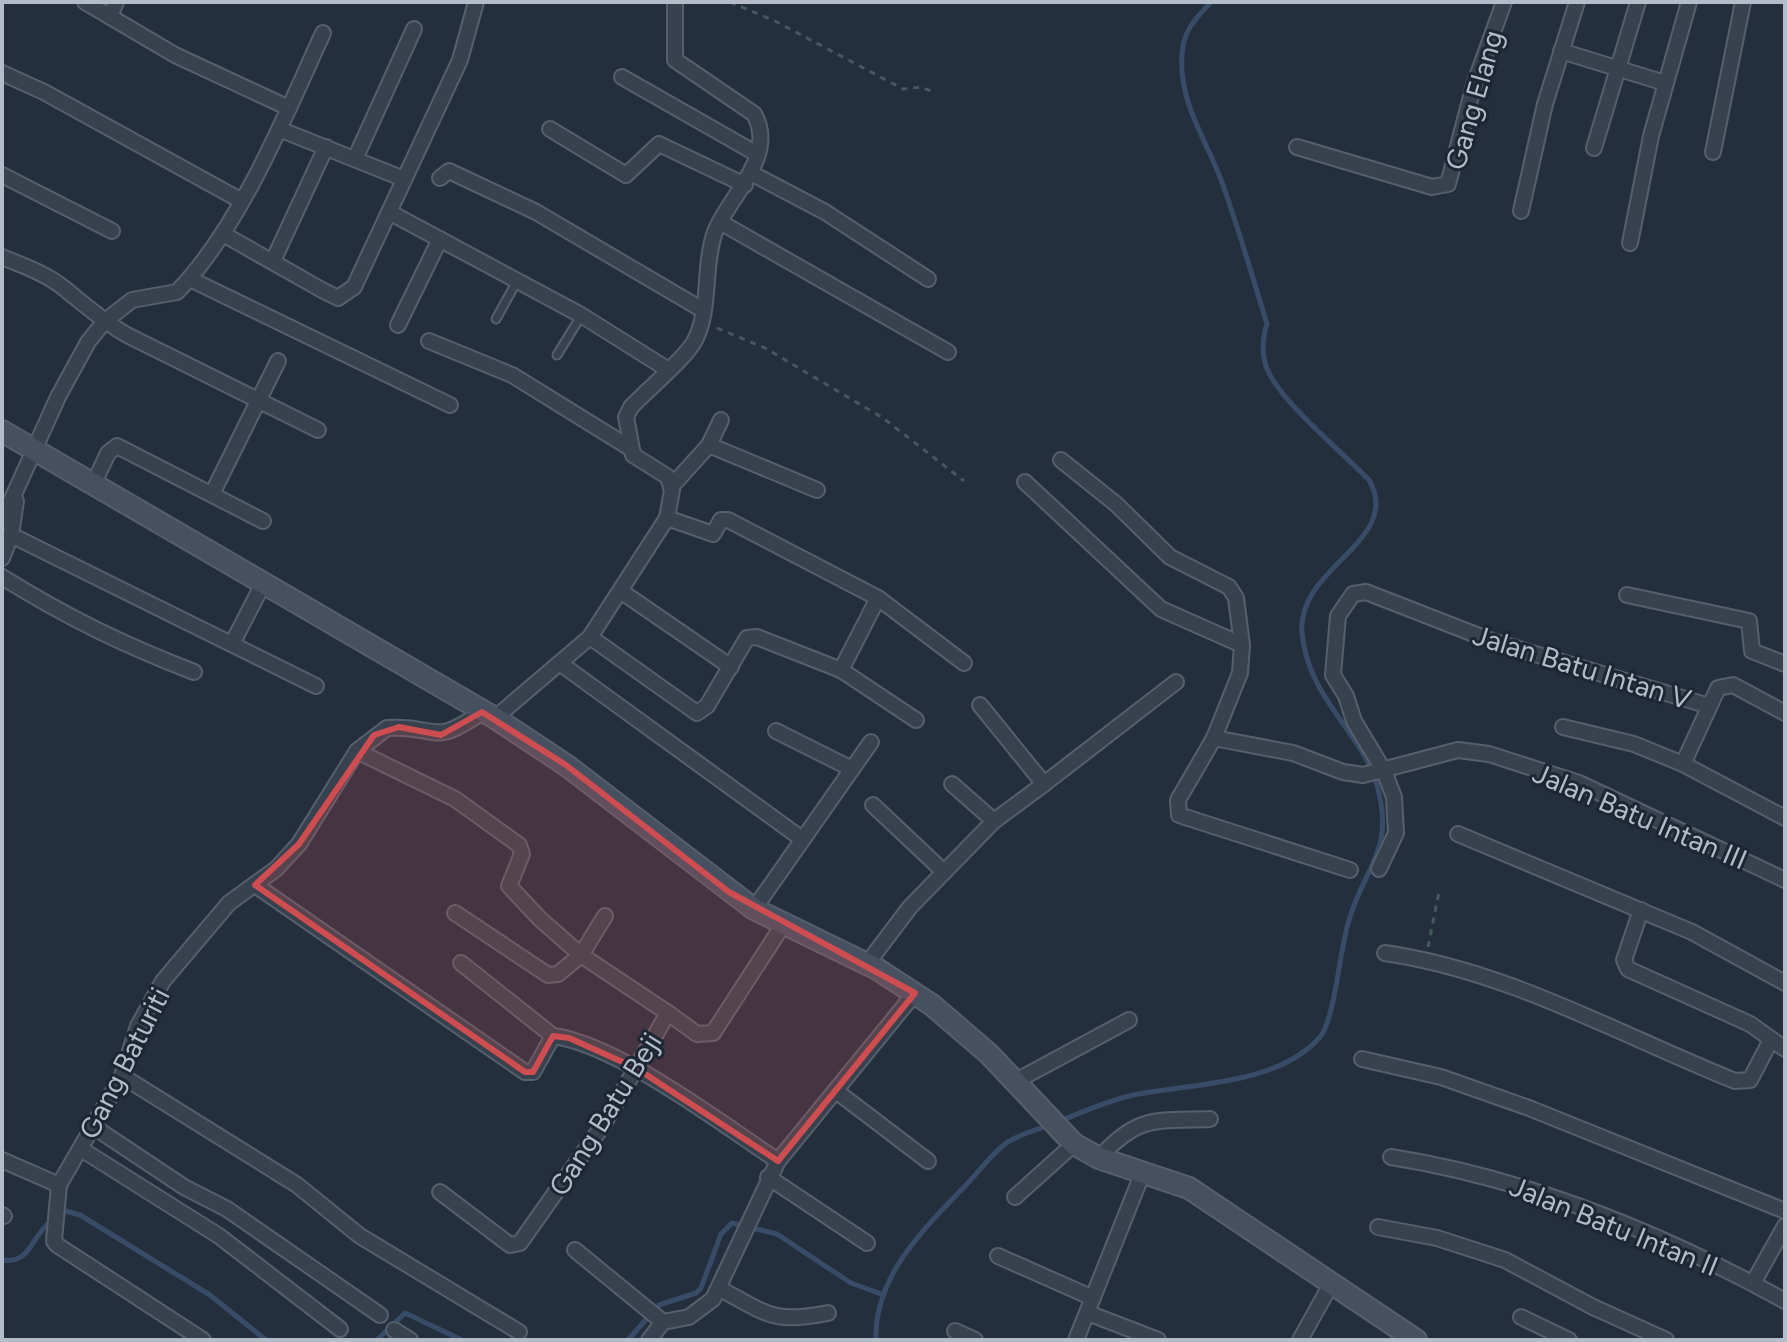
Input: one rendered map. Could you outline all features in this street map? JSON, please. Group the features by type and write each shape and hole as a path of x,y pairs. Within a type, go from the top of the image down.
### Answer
{"street":[{"path":"85,2 175,55 289,108"},
{"path":"110,17 116,2"},
{"path":"223,234 338,298 346,295 354,287 460,60 476,2"},
{"path":"630,448 626,415 667,369 686,354 702,315 714,234 748,179 757,154 759,125 754,114 675,60 675,2"},
{"name":"Gang Elang","path":"1297,147 1432,187 1441,188 1448,184 1474,85 1504,2"},
{"path":"1521,211 1545,104 1577,2"},
{"path":"1594,148 1638,2"},
{"path":"1630,243 1665,83 1689,2"},
{"path":"1713,152 1743,2"},
{"path":"355,159 414,29"},
{"path":"2,558 11,535 17,497 58,397 88,342 104,322 134,299 177,292 190,279 223,234 279,129 323,33"},
{"path":"1561,51 1665,83"},
{"path":"2,73 44,92 240,200"},
{"path":"622,77 757,154"},
{"path":"279,129 404,179"},
{"path":"550,129 626,175 661,144 825,212 928,279"},
{"path":"273,261 326,147"},
{"path":"440,178 449,171 536,212 702,315"},
{"path":"2,175 112,231"},
{"path":"389,212 581,315 667,369"},
{"path":"720,222 948,352"},
{"path":"398,325 440,239"},
{"path":"2,257 37,271 65,288 104,322 318,430"},
{"path":"190,279 450,405"},
{"path":"429,341 512,375 630,448 640,462 668,477 671,487 667,518 713,534 721,520 728,520 878,598 964,663"},
{"path":"212,494 278,361"},
{"path":"671,487 709,445 721,420"},
{"path":"2,431 489,715 566,765 754,909 867,964 915,993 973,1038 1074,1144 1099,1158 1189,1188 1411,1336"},
{"path":"709,445 817,490"},
{"path":"94,483 108,453 117,446 263,521"},
{"path":"2,521 37,450"},
{"path":"1061,460 1116,504 1170,557 1229,587 1236,598 1242,645 1240,673 1214,738 1178,800 1179,815 1350,870"},
{"path":"1025,482 1161,609 1242,645"},
{"name":"Gang Baturiti","path":"203,1340 54,1241 59,1185 122,1076 138,1026 163,981 229,903 255,885 299,844 357,751 387,728 441,735 453,732 489,715 561,664 590,637 622,592 667,518"},
{"path":"11,535 233,642 316,686"},
{"path":"2,577 98,633 194,672"},
{"path":"233,642 263,584"},
{"path":"622,592 731,667"},
{"name":"Jalan Batu Intan V","path":"1382,772 1333,675 1338,616 1349,597 1366,592 1492,641 1709,706 1718,688 1733,685 1785,713"},
{"path":"1627,595 1749,621 1752,651 1785,664"},
{"path":"841,670 878,598"},
{"path":"590,637 697,713 707,706 745,640 757,637 841,670 916,720"},
{"path":"561,664 802,839"},
{"path":"867,964 910,907 994,821 1176,682"},
{"path":"980,705 1044,784"},
{"path":"1683,764 1709,706"},
{"path":"1563,727 1634,744 1683,764 1785,818"},
{"path":"776,731 852,769"},
{"name":"Jalan Batu Intan III","path":"1214,738 1293,753 1343,772 1363,775 1458,750 1489,754 1591,788 1785,880"},
{"path":"754,909 871,742"},
{"path":"357,751 455,799 519,845 522,854 509,886 581,955 668,1013"},
{"path":"1379,869 1390,850 1397,820 1382,772"},
{"path":"952,784 994,821"},
{"path":"873,805 944,872"},
{"path":"1458,834 1692,932 1785,983"},
{"path":"255,885 525,1072 533,1072 553,1036"},
{"path":"1641,910 1624,960 1628,969 1750,1024 1785,1049"},
{"path":"455,913 548,975 558,974 581,955 605,916"},
{"name":"Gang Batu Beji","path":"440,1192 510,1245 520,1243 603,1125 668,1013 697,1034 713,1033 783,925"},
{"path":"1385,953 1426,959 1559,1004 1735,1081 1750,1080 1771,1040"},
{"path":"461,963 553,1036 569,1038 636,1068 778,1161"},
{"path":"649,1340 663,1322 699,1312 720,1289 768,1177 778,1161 915,993"},
{"path":"1014,1082 1129,1020"},
{"path":"1362,1059 1441,1077 1529,1108 1785,1211"},
{"path":"122,1076 297,1185 360,1236 519,1332"},
{"path":"836,1091 928,1161"},
{"path":"1099,1158 1133,1126 1158,1121 1210,1119"},
{"path":"94,1127 184,1187 248,1223 380,1315"},
{"path":"1015,1197 1074,1144"},
{"path":"81,1149 219,1236 340,1329"},
{"name":"Jalan Batu Intan II","path":"1391,1157 1450,1167 1538,1191 1632,1228 1753,1283 1785,1301"},
{"path":"2,1160 59,1185"},
{"path":"1076,1340 1143,1172"},
{"path":"768,1177 867,1243"},
{"path":"1753,1283 1785,1226"},
{"path":"1378,1227 1437,1238 1505,1260 1593,1307 1666,1340"},
{"path":"575,1250 663,1322"},
{"path":"998,1256 1158,1340"},
{"path":"1300,1340 1331,1284"},
{"path":"720,1289 780,1319 797,1320 828,1313"},
{"path":"1521,1317 1569,1340"},
{"path":"394,1330 410,1340"},
{"path":"955,1331 975,1340"}],"lane":[{"path":"496,319 517,281"},
{"path":"557,355 581,315"}],"path":[{"path":"730,2 775,21 903,89 921,87 936,93"},
{"path":"702,315 765,348 883,418 964,481"},
{"path":"1426,959 1439,892"}],"highlighted area":[{"path":"482,712 566,765 729,892 915,993 778,1161 636,1068 569,1038 553,1036 533,1072 525,1072 255,885 299,844 374,735 399,727 441,735"}],"waterway":[{"path":"1060,1121 1133,1095 1257,1074 1302,1053 1320,1037 1330,1015 1349,920 1380,843 1382,810 1371,769 1315,678 1306,657 1302,633 1305,610 1315,590 1362,538 1372,520 1376,501 1369,480 1288,399 1266,367 1263,348 1267,324 1218,171 1190,107 1182,72 1185,38 1195,19 1211,2"},
{"path":"876,1340 883,1294 905,1254 919,1236 1000,1148 1015,1138 1050,1125"},
{"path":"2,1260 18,1259 28,1251 47,1225 66,1211 80,1215 210,1295 266,1340"},
{"path":"628,1340 659,1305 696,1293 701,1288 721,1234 732,1223 777,1234 851,1283 884,1295"},
{"path":"377,1340 405,1313 462,1340"}]}
